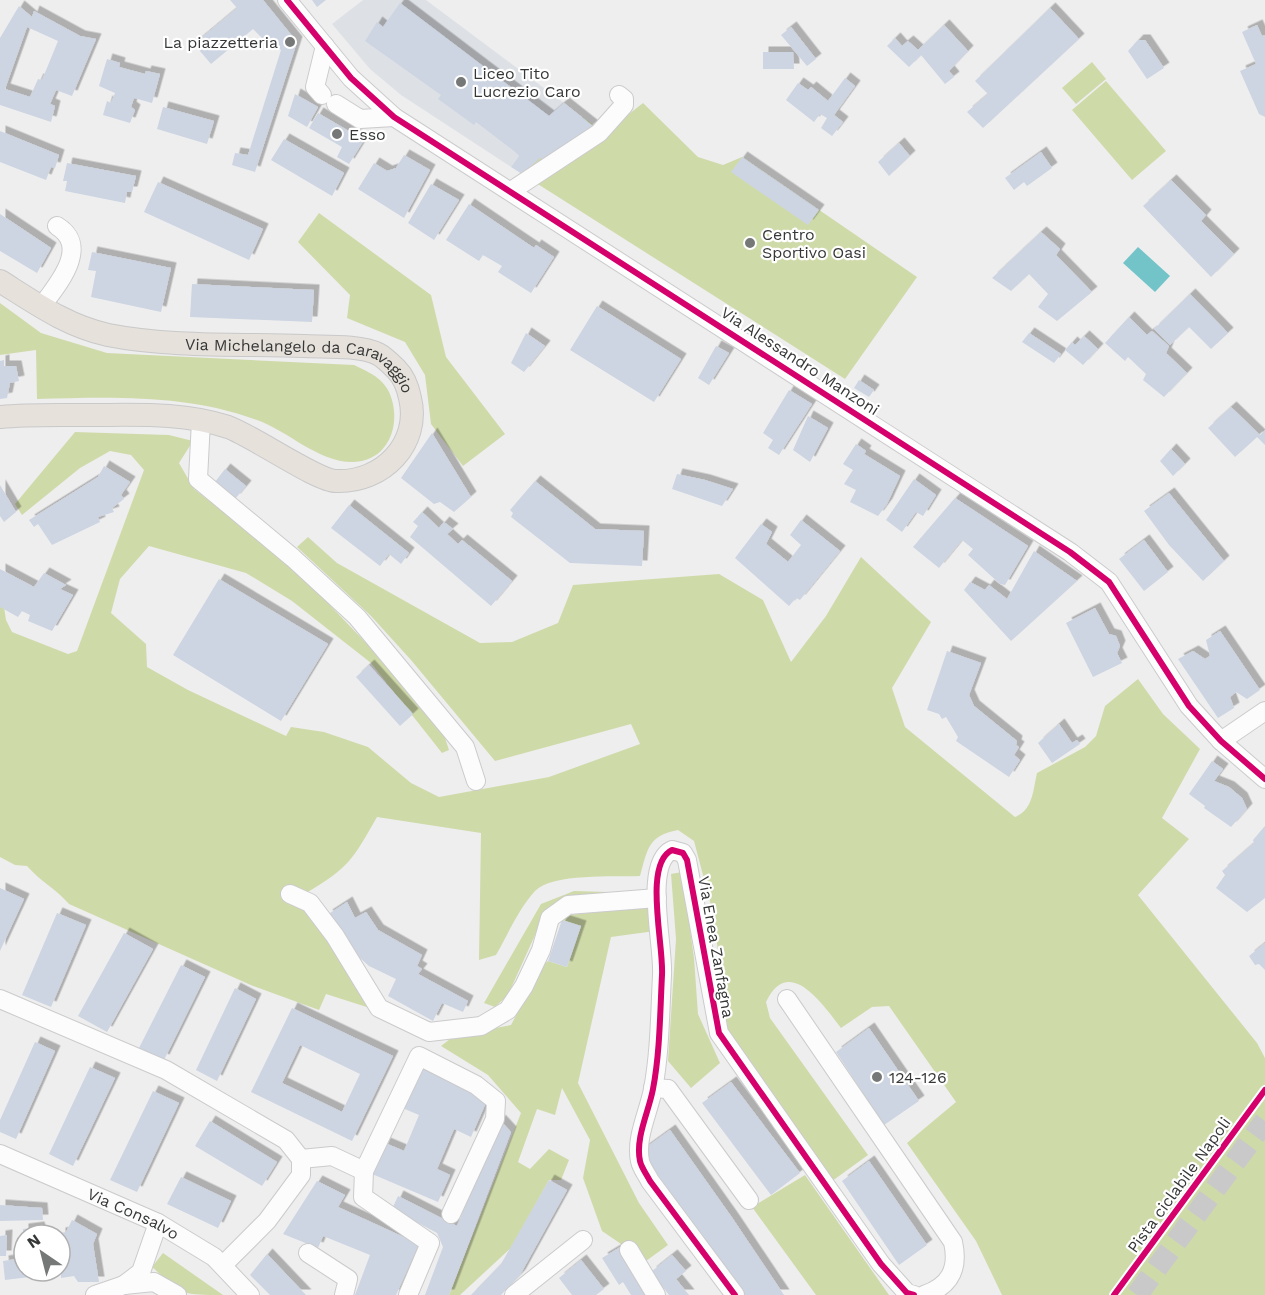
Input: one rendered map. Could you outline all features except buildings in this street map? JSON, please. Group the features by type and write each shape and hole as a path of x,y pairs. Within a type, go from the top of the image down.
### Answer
{"main road":[{"name":"Via Michelangelo da Caravaggio","path":"0,281 78,327 109,335 153,340 335,347 377,353 398,370 408,389 414,413 410,437 399,455 371,473 334,482 228,427 172,415 0,417"}],"street":[{"name":"Via Alessandro Manzoni","path":"287,0 351,78 394,117 1070,552 1109,582 1189,706 1221,741 1265,780"},
{"path":"325,46 315,87 329,100 360,119 394,117"},
{"path":"511,191 598,133 624,105 624,99 619,95"},
{"path":"41,307 65,274 71,256 72,243 65,231 57,226"},
{"path":"201,421 198,479 293,558 357,617 465,747 476,781"},
{"path":"1221,741 1265,711"},
{"name":"Via Enea Zanfagna","path":"735,1295 650,1181 640,1161 641,1138 653,1088 663,962 655,887 660,861 665,854 676,850 687,860 719,1033 881,1264 907,1293 914,1295"},
{"path":"290,894 310,903 335,936 379,1008 429,1032 481,1026 508,1010 524,986 541,950 550,918 568,905 657,898"},
{"path":"0,999 166,1070 286,1140 302,1159 301,1175 267,1221 223,1265"},
{"path":"787,999 953,1242 954,1266 950,1279 936,1290 924,1295"},
{"path":"408,1295 430,1243 363,1197 364,1171 419,1056 476,1085 496,1101 495,1119 451,1214"},
{"path":"653,1088 668,1089 748,1200"},
{"name":"Via Consalvo","path":"0,1154 158,1223 223,1265 246,1294"},
{"path":"302,1159 332,1156 364,1171"},
{"path":"124,1285 141,1272 158,1223"},
{"path":"514,1295 583,1240"},
{"path":"629,1250 656,1295"},
{"path":"308,1253 348,1279 344,1295"},
{"path":"95,1295 124,1285 154,1282 177,1295"}],"shaded area":[{"name":"Liceo Tito Lucrezio Caro","path":"363,0 426,0 564,103 514,151 519,156 511,167 401,95 370,69 332,24"}],"green space":[{"path":"1092,62 1106,79 1076,104 1062,88"},
{"path":"1106,81 1166,151 1132,180 1072,110"},
{"name":"Centro Sportivo Oasi","path":"643,103 698,157 723,165 742,157 917,277 845,379 522,174 582,117 605,133"},
{"path":"319,213 431,295 446,357 505,434 463,466 431,424 425,375 405,342 347,318 350,295 298,242"},
{"path":"0,303 41,333 107,353 354,365 372,374 390,393 394,411 392,432 382,450 374,456 352,462 339,461 315,452 257,420 203,405 121,398 37,399 36,350 0,355"},
{"path":"75,432 169,435 193,441 179,463 194,489 277,553 323,598 367,644 444,735 449,750 442,753 371,663 292,601 246,573 149,546 120,579 111,613 146,644 147,667 188,690 286,736 291,727 324,732 368,747 411,783 439,797 549,777 640,744 631,724 495,761 411,660 371,616 297,547 308,537 337,563 480,643 512,642 558,623 573,585 719,574 763,600 791,662 826,616 861,557 931,622 892,688 905,727 1015,817 1021,814 1029,804 1037,773 1085,747 1096,736 1105,706 1138,679 1163,714 1200,749 1162,818 1189,839 1138,895 1257,1043 1265,1058 1265,1295 1002,1295 976,1241 907,1143 956,1102 889,1006 872,1007 841,1028 825,1007 805,988 795,983 785,983 775,988 766,1002 770,1018 868,1155 828,1184 721,1032 719,959 713,913 694,841 678,830 655,840 645,858 640,876 584,877 543,885 523,906 496,955 479,960 481,833 377,817 349,861 332,876 306,893 376,1010 326,994 319,1010 253,986 69,904 27,866 15,865 0,857 0,605 4,607 6,620 12,632 68,654 77,651 144,470 131,455 110,451 80,468 22,515 15,504"},
{"path":"682,872 694,958 698,1014 720,1063 691,1088 668,1061 676,939 671,874"},
{"path":"574,891 608,892 575,898 540,924 508,995 495,1007 484,1003 541,904"},
{"path":"651,907 655,931 611,937 578,1083 639,1203 668,1245 646,1261 602,1231 583,1178 590,1140 562,1088 555,1115 537,1109 518,1162 530,1169 549,1149 569,1160 561,1180 549,1180 512,1247 460,1295 449,1295 521,1113 488,1075 441,1046 454,1036 511,1025 542,966 548,961 567,967 581,926 562,920 568,915"},
{"path":"805,1175 889,1295 816,1295 752,1207"},
{"path":"163,1253 223,1295 190,1294 177,1288 152,1267"}],"water":[{"path":"1138,247 1170,276 1155,292 1123,263"}],"tunnel":[{"path":"1137,1295 1265,1121"}],"cycle path":[{"path":"287,0 351,78 394,117 1070,552 1109,582 1189,706 1221,741 1265,779"},
{"path":"735,1295 650,1181 640,1161 639,1143 653,1089 659,1032 662,962 657,906 658,871 663,858 672,850 683,853 687,860 719,1033 881,1264 907,1293 914,1295"},
{"name":"Pista ciclabile Napoli","path":"1114,1295 1265,1090"}],"place":[{"name":"La piazzetteria","path":"290,42"},
{"name":"Liceo Tito Lucrezio Caro","path":"461,82"},
{"name":"Esso","path":"337,134"},
{"name":"Centro Sportivo Oasi","path":"750,243"},
{"name":"124-126","path":"877,1077"}]}
